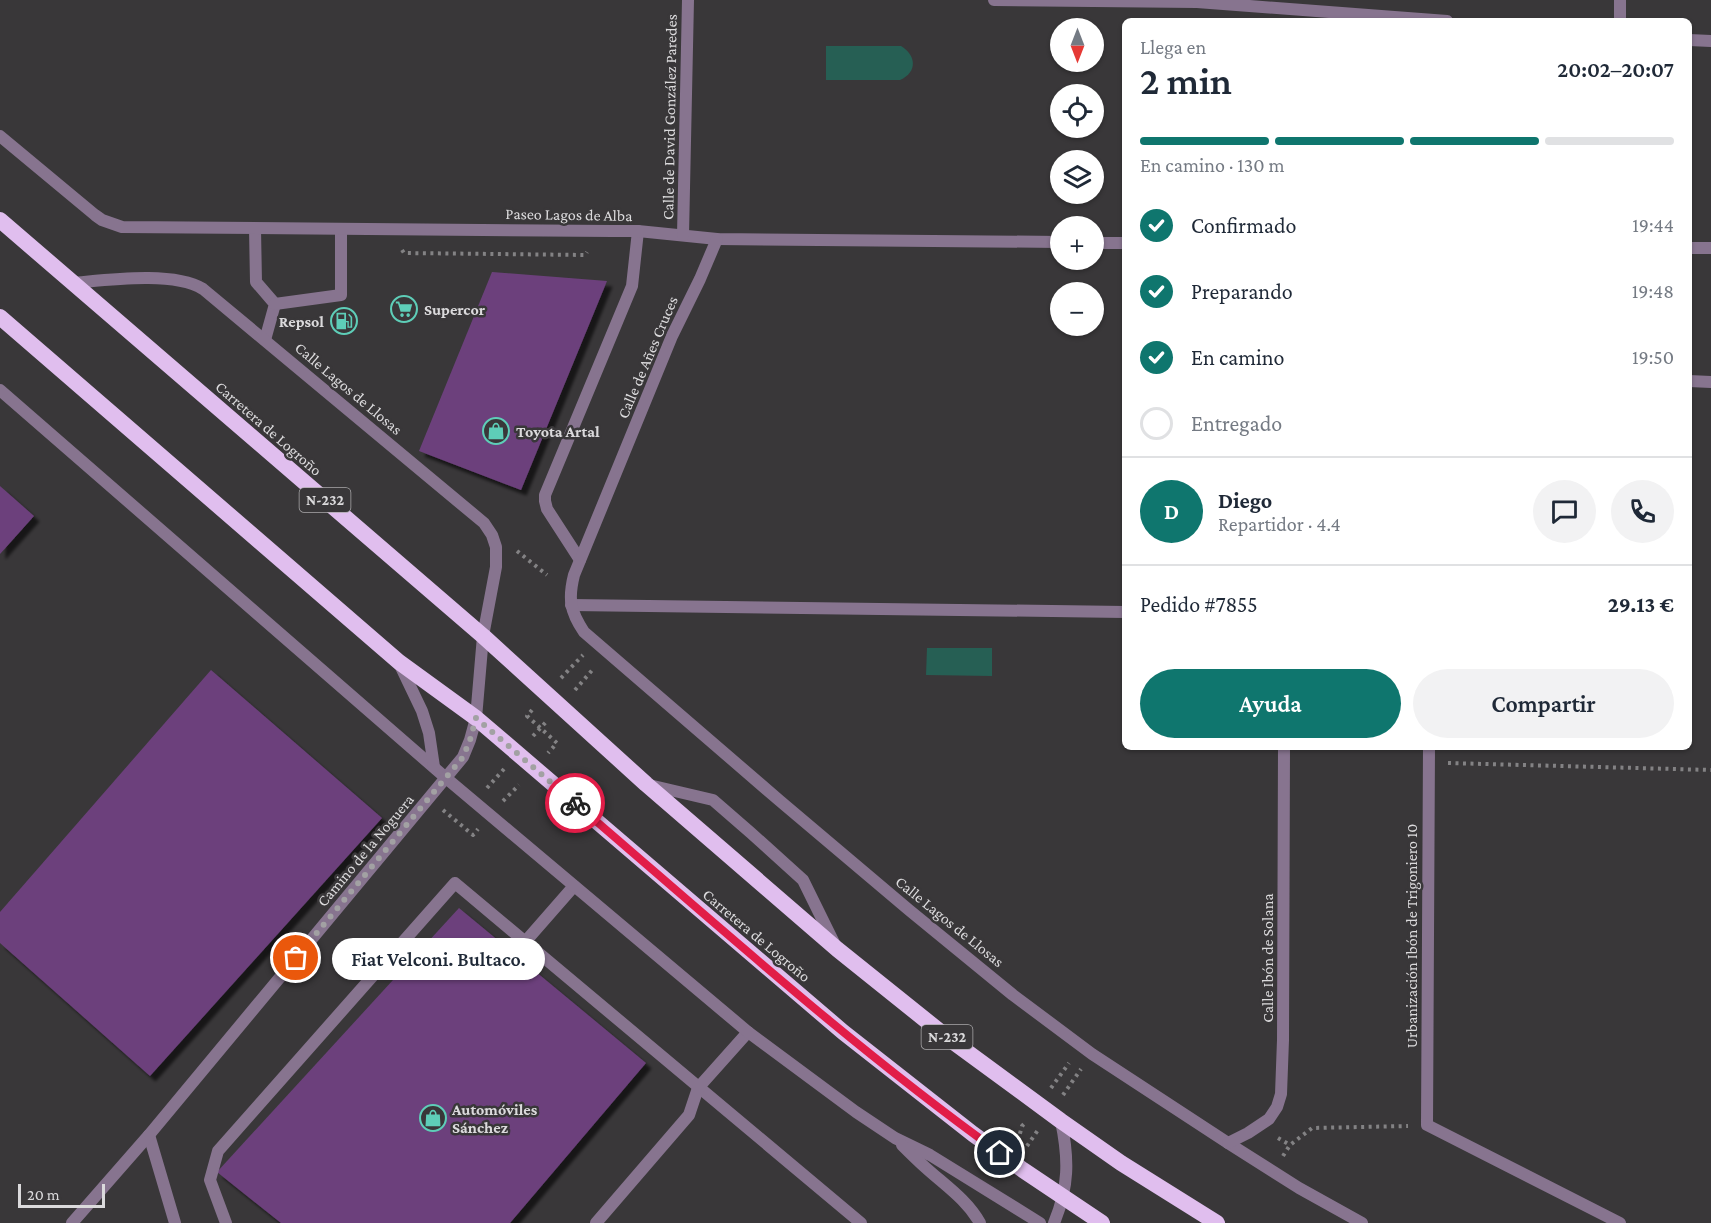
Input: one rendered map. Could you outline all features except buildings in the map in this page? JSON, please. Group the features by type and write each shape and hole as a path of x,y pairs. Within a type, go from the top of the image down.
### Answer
{"highway":[{"name":"Carretera de Logroño","path":"0,220 483,636 646,784 837,949 948,1038 1061,1121 1121,1163 1217,1223"},
{"name":"Carretera de Logroño","path":"0,317 399,662 476,718 843,1032 933,1104 1102,1223"}],"street":[{"name":"Calle de David González Paredes","path":"683,235 688,0"},
{"path":"994,0 1197,1 1410,18"},
{"path":"1620,0 1620,18"},
{"path":"1692,40 1711,41"},
{"name":"Paseo Lagos de Alba","path":"0,136 83,206 102,220 122,227 639,231 717,239 1050,242"},
{"path":"255,229 256,282 275,304"},
{"path":"275,304 341,295 341,229"},
{"path":"580,560 547,508 545,495 632,286 639,231"},
{"name":"Calle de Añes Cruces","path":"571,588 580,560 672,336 717,239"},
{"path":"1104,243 1122,243"},
{"path":"1692,248 1711,248"},
{"name":"Calle Lagos de Llosas","path":"73,283 135,278 181,280 194,283 213,296 484,523 496,547"},
{"path":"265,340 275,304"},
{"path":"1692,381 1711,382"},
{"path":"0,390 446,778 748,1032 895,1138 930,1155 1040,1223"},
{"path":"483,636 494,577 496,547"},
{"name":"Calle Lagos de Llosas","path":"571,588 571,606 576,621 584,632 780,801 1013,995 1092,1054 1228,1143 1362,1223"},
{"path":"571,606 1122,612"},
{"name":"Camino de la Noguera","path":"72,1223 149,1135 463,757 476,718 483,636"},
{"name":"Carretera de Logroño","path":"399,662 422,711 429,733 434,767"},
{"name":"Calle Ibón de Solana","path":"1228,1143 1269,1119 1277,1107 1281,1094 1284,750"},
{"name":"Urbanización Ibón de Trigoniero 10","path":"1427,1125 1429,750"},
{"name":"Carretera de Logroño","path":"646,784 713,800 744,826 803,880 837,949"},
{"path":"226,1223 210,1180 218,1151 455,883 861,1223"},
{"path":"525,942 574,886"},
{"path":"596,1223 689,1115 698,1088 748,1032"},
{"path":"1054,1223 1064,1197 1067,1170 1066,1145 1061,1121"},
{"path":"1427,1125 1620,1223"},
{"path":"149,1135 175,1223"},
{"path":"895,1138 924,1167 962,1198 980,1223"}],"path":[{"path":"496,547 518,551 547,575"},
{"path":"474,802 601,661"},
{"path":"1429,763 1711,770"},
{"path":"1013,1162 1022,1126 1075,1055"},
{"path":"1272,1171 1290,1145 1312,1128 1427,1125"}],"shaded area":[{"path":"826,46 901,46 910,54 912,68 906,77 900,80 826,80"},
{"path":"927,648 992,648 992,676 926,675"}],"way so far":[{"path":"296,958 463,757 476,718 575,803"}],"place":[{"name":"Supercor","path":"404,309"},
{"name":"Repsol","path":"344,321"},
{"name":"Toyota Artal","path":"496,431"},
{"name":"Fiat Velconi. Bultaco.","path":"296,958"},
{"name":"Automóviles Sánchez","path":"433,1118"}],"route":[{"path":"575,803 843,1032 933,1104 1000,1153"}]}
